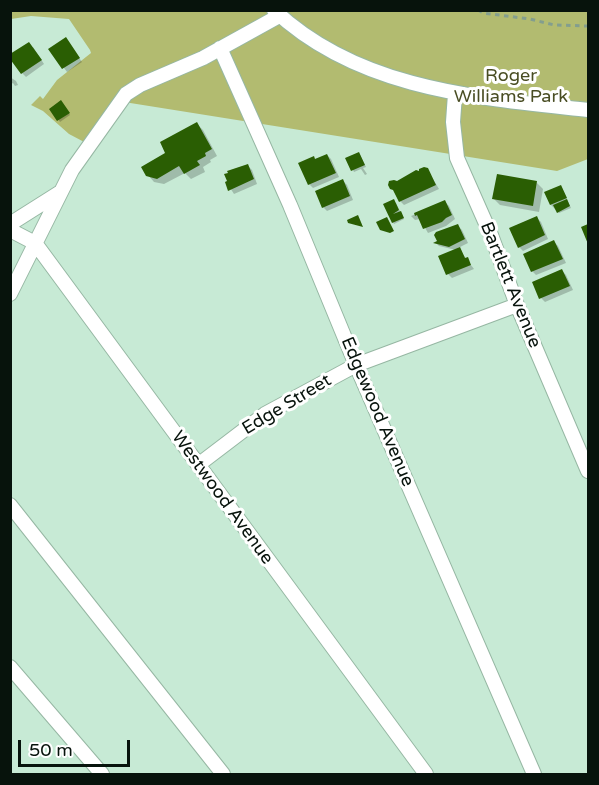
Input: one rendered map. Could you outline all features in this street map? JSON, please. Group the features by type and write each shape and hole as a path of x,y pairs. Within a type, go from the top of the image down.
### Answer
{"street":[{"path":"10,294 78,158 126,94 140,85 220,48 276,13 311,40 339,56 405,81 455,94 588,110"},
{"name":"Edgewood Avenue","path":"220,48 290,205 356,365 534,774"},
{"name":"Bartlett Avenue","path":"455,94 453,122 457,158 588,471"},
{"path":"10,224 60,192"},
{"name":"Westwood Avenue","path":"10,230 35,243 426,774"},
{"name":"Edge Street","path":"198,465 265,414 356,365 517,305"},
{"path":"10,505 223,774"},
{"path":"10,667 102,774"}],"path":[{"path":"478,10 483,13 530,19 554,25 588,26"}],"green space":[{"name":"Roger Williams Park","path":"11,10 588,11 588,159 557,171 124,102 88,144 69,134 43,111 31,105 40,96 43,99 57,80 91,53 90,50 69,19 31,16 11,19"}],"building":[{"path":"66,37 80,58 62,69 48,49"},
{"path":"29,42 42,60 21,74 10,59 10,54"},
{"path":"61,100 70,113 57,121 49,109"},
{"path":"197,122 212,149 197,161 200,165 184,174 179,166 157,179 146,176 141,167 165,153 160,142"},
{"path":"359,152 365,165 351,171 345,158"},
{"path":"327,154 336,173 308,185 298,163 314,156 315,159"},
{"path":"248,164 254,179 228,191 224,174"},
{"path":"424,167 428,168 436,185 399,202 388,185 389,181 397,181"},
{"path":"497,174 537,181 533,206 492,199"},
{"path":"343,179 350,196 322,208 315,191"},
{"path":"561,185 567,198 550,205 544,192"},
{"path":"394,199 399,210 393,214 401,211 404,218 392,223 383,204"},
{"path":"567,199 570,206 557,213 553,205"},
{"path":"445,200 452,215 442,222 423,229 414,213"},
{"path":"358,215 363,227 348,223 347,220"},
{"path":"537,216 545,235 518,248 509,228"},
{"path":"387,217 394,231 390,233 380,230 376,222"},
{"path":"458,224 465,239 449,247 433,243 437,241 434,235 436,232"},
{"path":"588,224 588,244 581,227"},
{"path":"554,240 563,259 531,272 523,254"},
{"path":"460,247 471,265 446,275 438,256"},
{"path":"562,269 570,286 539,299 532,282"}]}
